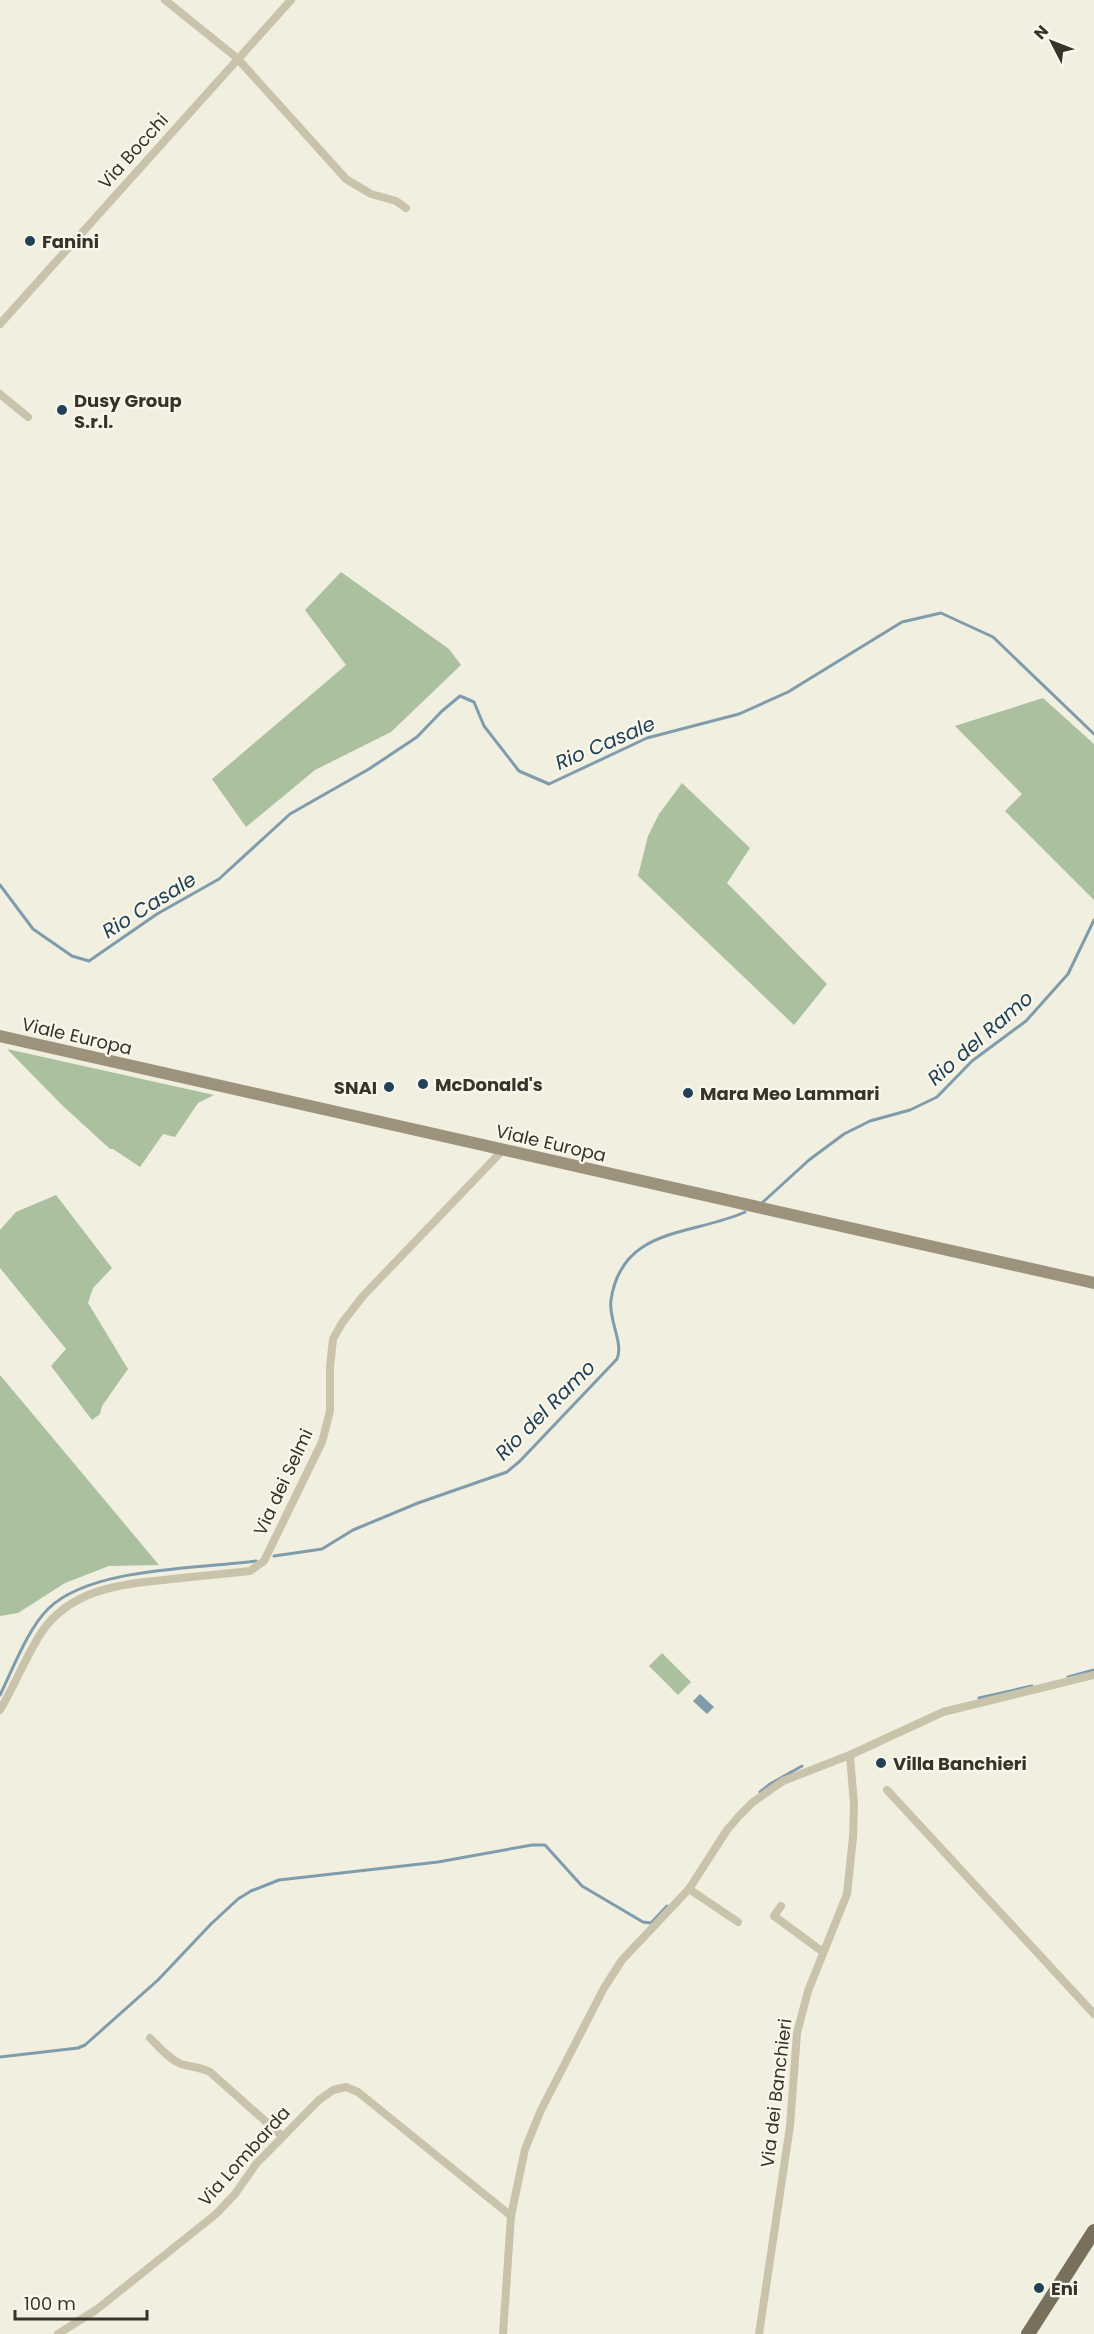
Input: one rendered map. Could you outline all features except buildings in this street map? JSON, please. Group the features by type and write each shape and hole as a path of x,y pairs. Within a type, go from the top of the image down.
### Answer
{"main road":[{"name":"Viale Europa","path":"0,1036 1094,1283"},
{"path":"1028,2334 1094,2231"}],"street":[{"path":"165,0 237,58 346,179 371,194 396,201 406,208"},
{"name":"Via Bocchi","path":"0,324 291,0"},
{"path":"0,394 28,417"},
{"name":"Via dei Selmi","path":"0,1710 42,1632 64,1608 76,1600 104,1589 127,1584 250,1571 264,1561 322,1442 330,1411 330,1367 333,1339 342,1323 363,1296 502,1151"},
{"path":"503,2334 511,2216 525,2149 542,2110 604,1988 622,1960 689,1889 727,1830 753,1802 783,1781 850,1755 944,1712 1094,1675"},
{"name":"Via dei Banchieri","path":"759,2334 790,2126 797,2033 808,1991 847,1894 854,1805 850,1755"},
{"path":"886,1790 1094,2014"},
{"path":"689,1889 738,1922"},
{"path":"781,1906 774,1916 823,1952"},
{"path":"150,2038 173,2060 182,2064 199,2066 210,2072 282,2136"},
{"name":"Via Lombarda","path":"58,2334 96,2310 216,2214 235,2194 256,2163 333,2090 346,2087 371,2101 511,2216"}],"green space":[{"path":"341,572 449,649 461,665 391,732 315,770 246,827 212,779 346,665 305,610"},
{"path":"1043,698 1094,744 1094,900 1005,811 1022,794 955,726"},
{"path":"682,783 750,848 727,883 827,984 794,1025 638,876 648,836 659,814"},
{"path":"7,1049 214,1095 198,1103 175,1137 163,1134 140,1167 110,1149 63,1106"},
{"path":"56,1195 112,1268 93,1288 88,1303 128,1369 102,1406 100,1414 92,1420 51,1366 66,1349 0,1268 0,1230 16,1212"},
{"path":"0,1375 159,1565 109,1566 65,1583 18,1613 0,1616"},
{"path":"662,1653 691,1682 678,1695 649,1666"}],"water":[{"path":"700,1694 714,1707 707,1714 693,1701"}],"waterway":[{"name":"Rio Casale","path":"0,885 33,929 72,956 89,961 157,914 219,879 290,814 369,769 417,737 460,696 474,702 484,726 519,771 549,784 647,738 739,714 788,692 902,622 941,613 993,637 1094,734"},
{"name":"Rio del Ramo","path":"763,1202 809,1160 844,1134 870,1121 910,1110 937,1097 972,1061 1026,1021 1068,974 1094,920"},
{"name":"Rio del Ramo","path":"274,1556 322,1549 353,1530 418,1503 507,1472 617,1359 619,1346 611,1300 618,1276 629,1258 644,1246 662,1237 745,1212"},
{"name":"Rio del Ramo","path":"0,1695 34,1626 49,1608 68,1595 91,1584 118,1577 256,1561"},
{"path":"1068,1677 1094,1670"},
{"path":"979,1698 1032,1686"},
{"path":"760,1792 802,1766"},
{"path":"0,2057 78,2048 85,2045 158,1980 238,1899 279,1880 438,1862 532,1845 545,1845 582,1886 643,1922 651,1923 667,1906"}],"place":[{"name":"Fanini","path":"30,241"},
{"name":"Dusy Group S.r.l.","path":"62,410"},
{"name":"McDonald's","path":"423,1084"},
{"name":"SNAI","path":"389,1087"},
{"name":"Mara Meo Lammari","path":"688,1093"},
{"name":"Villa Banchieri","path":"881,1763"},
{"name":"Eni","path":"1039,2288"}]}
